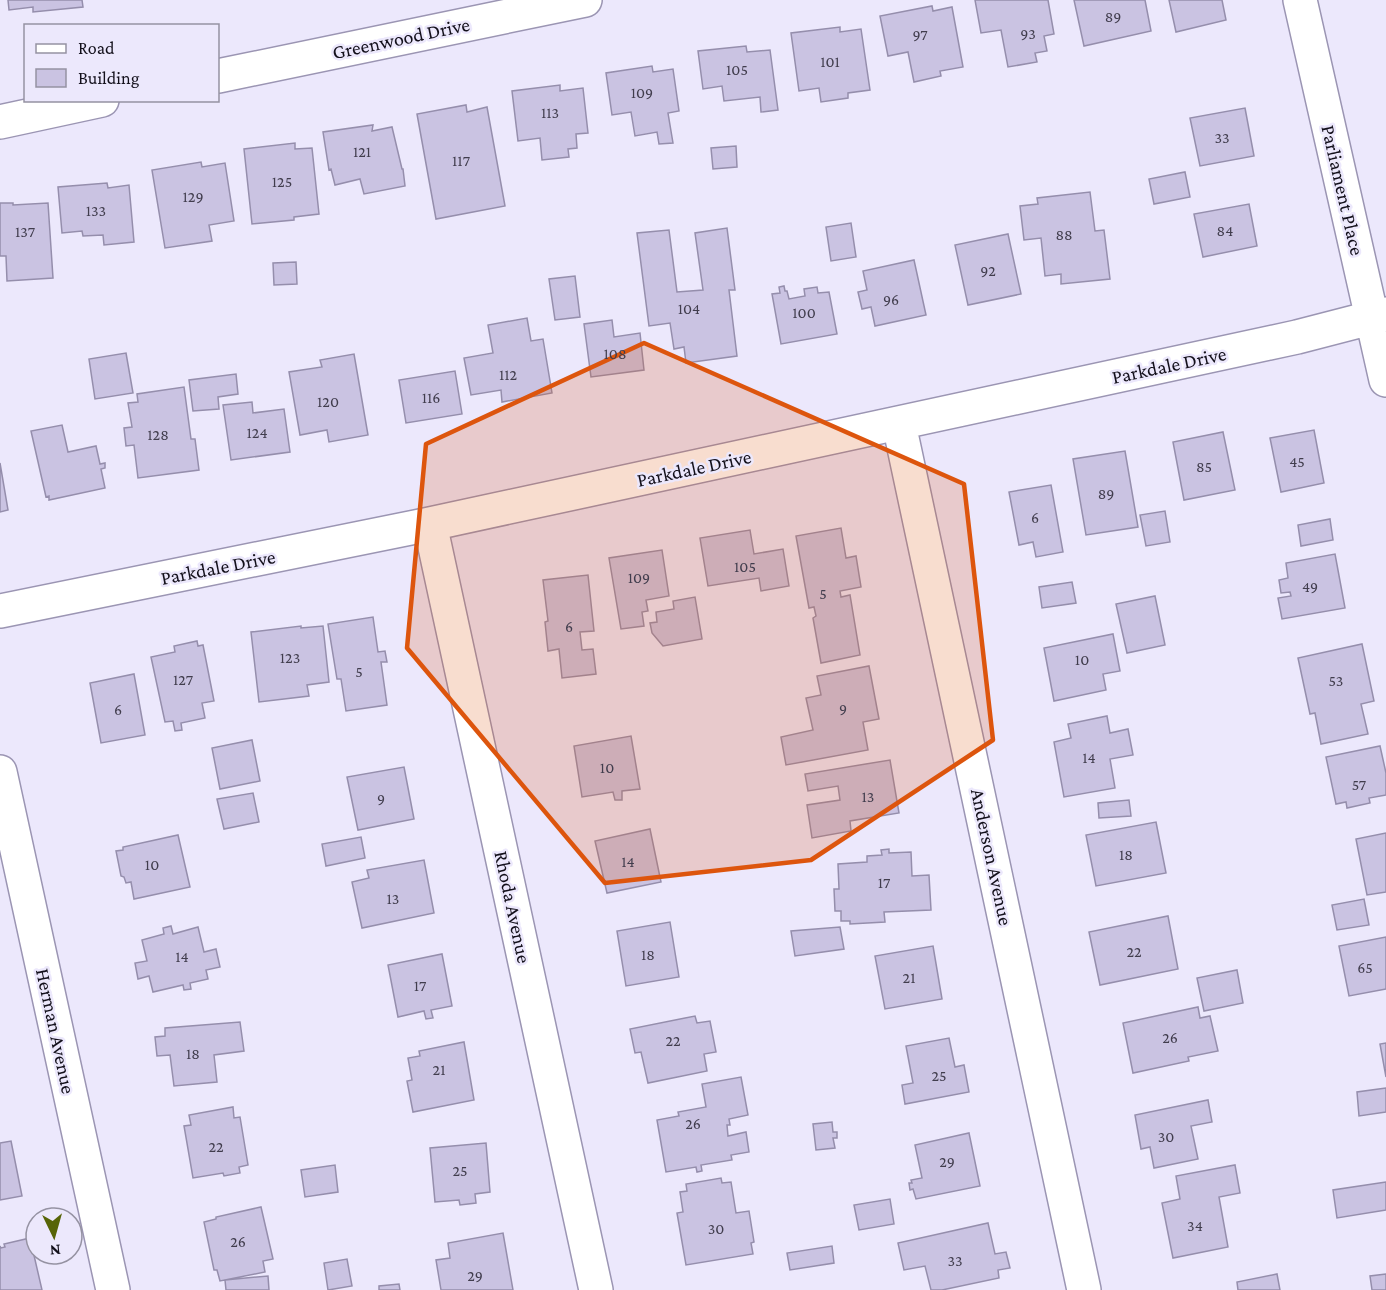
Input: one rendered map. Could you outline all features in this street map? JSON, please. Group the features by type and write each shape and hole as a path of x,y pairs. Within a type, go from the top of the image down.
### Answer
{"street":[{"name":"Greenwood Drive","path":"219,76 585,0"},
{"name":"Parliament Place","path":"1300,0 1379,316 1386,380"},
{"path":"0,122 93,102"},
{"name":"Parkdale Drive","path":"0,610 430,524 1297,338 1379,316"},
{"name":"Anderson Avenue","path":"899,424 1084,1290"},
{"name":"Rhoda Avenue","path":"430,524 596,1290"},
{"name":"Herman Avenue","path":"0,772 112,1290"}],"highlighted area":[{"path":"644,343 964,484 993,740 811,860 605,883 407,648 426,444"}],"building":[{"path":"8,0 82,0 83,7 33,12 33,7 9,10"},
{"path":"975,0 1048,0 1054,34 1044,36 1047,51 1035,53 1037,62 1008,67 1001,30 981,33"},
{"path":"1074,0 1145,0 1151,31 1084,46"},
{"path":"1169,0 1222,0 1226,20 1176,32"},
{"path":"932,6 933,11 952,7 963,67 940,71 941,76 914,82 908,52 888,56 880,16"},
{"path":"840,27 840,32 861,29 870,90 848,93 848,98 821,102 819,88 799,91 791,33"},
{"path":"746,46 747,52 770,50 778,110 761,112 760,97 724,101 722,86 703,89 698,51"},
{"path":"652,66 653,72 673,69 679,111 668,113 673,143 659,144 657,132 635,136 631,112 612,115 606,73"},
{"path":"560,85 560,91 583,88 588,133 576,134 577,148 568,149 569,157 542,160 540,138 518,141 512,91"},
{"path":"466,105 467,112 487,107 505,206 436,219 417,114"},
{"path":"1245,108 1254,156 1200,166 1190,118"},
{"path":"373,125 372,131 392,127 405,186 364,194 360,179 335,185 331,169 329,170 323,132"},
{"path":"295,143 295,149 312,148 319,214 294,217 294,220 252,224 244,149"},
{"path":"736,146 737,167 713,169 711,148"},
{"path":"201,162 202,167 225,163 234,221 209,225 212,241 165,248 152,170"},
{"path":"1185,172 1190,197 1154,204 1149,179"},
{"path":"107,183 108,188 129,185 134,242 104,245 103,235 83,236 82,231 62,233 58,187"},
{"path":"1090,192 1095,231 1104,230 1110,279 1061,284 1061,274 1045,276 1041,238 1024,240 1020,206 1038,204 1037,198"},
{"path":"0,203 13,203 13,205 48,203 53,278 7,281 6,256 0,256"},
{"path":"1249,204 1257,246 1203,257 1194,214"},
{"path":"851,223 856,257 831,261 826,227"},
{"path":"727,228 735,290 729,290 737,356 686,363 684,347 674,349 670,323 649,326 637,233 669,230 677,292 703,290 695,233"},
{"path":"1008,234 1021,294 968,305 955,245"},
{"path":"914,260 926,315 875,326 871,307 862,309 858,292 867,290 863,271"},
{"path":"296,262 297,284 274,285 273,263"},
{"path":"575,276 580,317 555,320 549,279"},
{"path":"784,286 789,299 805,296 804,289 817,287 818,293 829,292 837,334 781,344 772,294 780,293 779,287"},
{"path":"527,318 531,341 543,339 552,393 502,402 501,390 471,395 464,358 493,353 488,325"},
{"path":"612,320 614,337 640,333 644,370 591,377 584,324"},
{"path":"126,353 133,393 95,399 89,359"},
{"path":"354,354 368,435 329,442 327,430 300,435 289,372 322,367 320,360"},
{"path":"455,371 462,414 406,423 399,380"},
{"path":"236,374 238,394 218,397 219,409 193,411 189,380"},
{"path":"184,387 191,439 195,439 199,470 138,478 134,445 126,446 124,428 132,427 128,403 138,402 137,394"},
{"path":"252,402 253,413 284,409 290,452 231,460 223,405"},
{"path":"62,425 68,452 96,446 100,464 105,463 105,468 101,469 105,488 49,500 49,496 46,497 31,431"},
{"path":"1314,430 1324,483 1281,492 1270,438"},
{"path":"1223,432 1235,490 1184,500 1173,442"},
{"path":"1125,451 1138,527 1086,535 1073,459"},
{"path":"0,463 8,510 0,512"},
{"path":"1051,485 1063,552 1036,557 1033,542 1019,545 1009,492"},
{"path":"1165,511 1170,542 1146,546 1140,515"},
{"path":"1330,519 1333,540 1301,546 1298,525"},
{"path":"841,528 846,558 856,556 861,587 840,591 841,597 850,595 860,655 821,663 813,618 816,616 814,607 809,608 796,536"},
{"path":"750,530 754,554 783,549 789,586 761,591 759,578 708,586 700,538"},
{"path":"662,550 669,596 646,600 648,611 642,612 644,626 621,629 609,558"},
{"path":"1335,554 1345,608 1282,619 1278,598 1291,596 1290,592 1281,593 1279,580 1288,578 1286,563"},
{"path":"588,575 594,631 580,632 582,650 593,649 596,674 562,678 559,649 548,651 545,622 548,621 543,580"},
{"path":"1072,582 1076,603 1042,608 1039,587"},
{"path":"1155,596 1165,645 1127,653 1116,604"},
{"path":"695,597 702,639 663,646 652,633 650,623 657,622 656,612 674,609 673,601"},
{"path":"373,617 378,652 385,651 387,662 381,662 387,705 346,711 341,679 337,679 328,624"},
{"path":"301,626 301,628 323,626 329,682 307,685 309,696 259,702 251,632"},
{"path":"1113,634 1120,671 1103,674 1106,690 1054,701 1044,648"},
{"path":"197,641 198,646 203,645 214,701 202,703 205,718 181,723 182,730 175,731 173,721 165,722 151,657 175,652 174,646"},
{"path":"1362,644 1374,701 1361,704 1368,734 1321,744 1315,713 1310,714 1298,658"},
{"path":"869,666 879,719 863,722 868,750 786,765 781,737 813,730 806,698 821,695 817,676"},
{"path":"134,674 145,735 101,743 90,683"},
{"path":"1107,716 1110,733 1128,729 1133,755 1110,759 1115,788 1064,797 1054,742 1071,738 1068,724"},
{"path":"631,736 640,789 622,791 622,800 615,800 613,792 582,797 574,746"},
{"path":"252,740 260,781 220,789 212,748"},
{"path":"1380,746 1386,773 1386,795 1369,798 1370,803 1347,808 1346,802 1336,804 1326,757"},
{"path":"890,760 899,813 850,821 851,831 812,838 807,805 840,800 838,786 808,791 805,774"},
{"path":"404,767 414,819 358,830 347,777"},
{"path":"253,793 259,822 224,829 217,799"},
{"path":"1129,800 1131,816 1099,818 1098,803"},
{"path":"1156,822 1166,873 1096,886 1086,835"},
{"path":"650,829 661,882 607,893 595,841"},
{"path":"1386,833 1386,892 1367,895 1356,839"},
{"path":"178,835 190,887 134,899 131,882 126,883 124,877 121,876 116,851 123,850 123,847"},
{"path":"361,837 365,858 326,866 322,844"},
{"path":"889,849 889,853 911,852 912,876 929,875 931,910 884,912 885,922 850,924 850,921 841,921 841,911 835,911 834,889 839,889 838,864 867,862 867,856 882,855 881,850"},
{"path":"424,860 434,913 362,928 352,882 369,878 367,870"},
{"path":"1364,899 1369,925 1337,930 1332,905"},
{"path":"1168,916 1178,969 1100,985 1089,932"},
{"path":"670,922 679,977 626,986 617,931"},
{"path":"171,926 173,934 198,927 204,952 216,949 220,967 206,970 208,979 190,983 191,989 184,990 183,985 153,992 149,976 138,979 135,963 147,961 142,940 164,934 163,928"},
{"path":"840,927 844,949 795,956 791,931"},
{"path":"1386,937 1386,989 1349,996 1339,946"},
{"path":"933,946 942,999 885,1009 875,956"},
{"path":"442,954 452,1006 431,1010 433,1018 426,1019 424,1011 398,1017 388,965"},
{"path":"1237,970 1243,1003 1204,1011 1197,978"},
{"path":"1198,1007 1200,1018 1210,1016 1218,1051 1188,1057 1189,1061 1133,1073 1123,1023"},
{"path":"695,1016 697,1023 710,1021 716,1052 704,1054 707,1071 648,1083 641,1052 635,1053 630,1029"},
{"path":"240,1022 244,1051 214,1055 217,1082 174,1086 170,1055 157,1056 155,1037 165,1036 165,1028"},
{"path":"949,1038 955,1067 964,1065 969,1092 905,1104 902,1085 913,1083 906,1046"},
{"path":"464,1042 474,1100 413,1112 407,1081 412,1080 408,1058 420,1056 419,1051"},
{"path":"1386,1043 1386,1077 1380,1044"},
{"path":"741,1077 748,1115 729,1119 728,1136 746,1132 749,1152 731,1155 732,1160 701,1165 702,1171 697,1172 696,1167 666,1172 657,1120 679,1116 678,1112 706,1107 702,1084"},
{"path":"1386,1088 1386,1112 1359,1116 1357,1092"},
{"path":"1208,1100 1212,1122 1191,1126 1198,1159 1154,1168 1150,1147 1141,1149 1135,1115"},
{"path":"233,1107 234,1118 240,1117 248,1165 239,1167 240,1173 193,1178 184,1126 191,1125 189,1115"},
{"path":"832,1122 833,1132 837,1132 837,1138 833,1138 835,1148 816,1150 813,1124"},
{"path":"969,1133 980,1186 916,1199 913,1189 910,1190 909,1183 912,1183 911,1180 922,1178 915,1145"},
{"path":"11,1141 22,1196 0,1200 0,1143"},
{"path":"486,1143 490,1192 475,1194 476,1203 460,1205 459,1200 435,1202 430,1148"},
{"path":"335,1165 338,1192 305,1197 301,1170"},
{"path":"1235,1165 1240,1193 1219,1197 1228,1247 1173,1258 1162,1203 1180,1199 1176,1176"},
{"path":"721,1178 722,1183 731,1182 736,1213 749,1211 754,1242 751,1243 753,1254 686,1265 677,1213 683,1212 680,1192 687,1191 686,1184"},
{"path":"1386,1182 1386,1210 1337,1218 1333,1190"},
{"path":"890,1199 894,1224 859,1230 854,1205"},
{"path":"261,1207 273,1259 263,1261 265,1272 220,1281 217,1270 214,1270 204,1222"},
{"path":"988,1223 995,1254 1006,1252 1010,1268 998,1270 999,1278 942,1290 931,1290 925,1266 904,1270 898,1243"},
{"path":"503,1233 513,1290 441,1290 436,1260 450,1258 448,1243"},
{"path":"24,1239 24,1266 36,1266 42,1290 0,1290 0,1246 5,1247 4,1244"},
{"path":"832,1246 834,1263 790,1270 787,1253"},
{"path":"347,1259 352,1286 328,1290 324,1263"},
{"path":"1277,1274 1280,1290 1238,1290 1237,1282"},
{"path":"1386,1274 1386,1290 1372,1290 1370,1276"},
{"path":"268,1276 269,1290 226,1290 225,1280"},
{"path":"399,1284 400,1290 379,1290 379,1286"}]}
